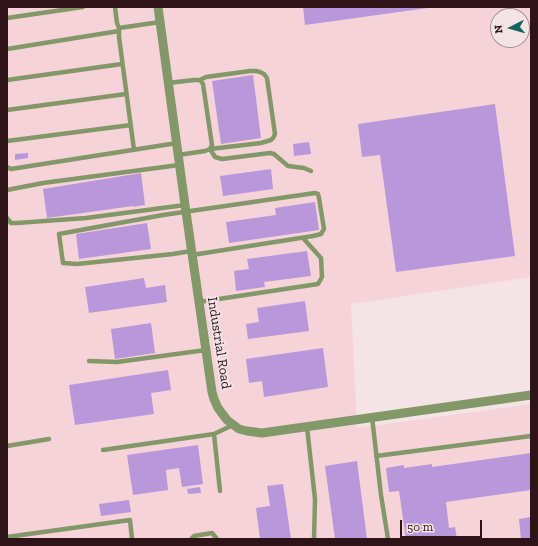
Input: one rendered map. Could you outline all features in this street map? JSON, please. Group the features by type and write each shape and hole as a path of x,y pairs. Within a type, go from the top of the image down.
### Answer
{"street":[{"name":"Industrial Road","path":"158,7 212,392 222,415 233,425 247,431 262,433 531,395"}],"lane":[{"path":"7,18 83,7"},
{"path":"115,7 134,150"},
{"path":"7,49 160,22"},
{"path":"7,80 122,64"},
{"path":"7,190 179,160 210,149 262,143 271,140 275,134 267,78 264,74 256,71 250,71 168,84"},
{"path":"200,80 202,84 212,145 210,149 215,157 222,159 270,153 274,154 288,166 304,168 311,171"},
{"path":"7,110 126,94"},
{"path":"7,141 131,125"},
{"path":"7,167 11,168 177,143"},
{"path":"7,218 11,223 17,223 86,218 315,193 318,194 319,198 324,229 321,234 303,238 192,253 77,264 63,263 59,234 163,215 185,208"},
{"path":"199,302 318,284 322,277 321,258 303,238"},
{"path":"89,361 117,362 206,350"},
{"path":"372,418 388,539"},
{"path":"103,450 214,434 233,425"},
{"path":"307,427 315,498 314,539"},
{"path":"214,434 220,491"},
{"path":"376,456 531,436"},
{"path":"7,446 49,439"},
{"path":"7,537 14,538 130,520 132,539"},
{"path":"191,539 194,536 212,533 216,539"}],"shaded area":[{"path":"7,7 531,7 531,277 351,304 357,428 531,404 531,539 7,539"}],"building":[{"path":"303,7 428,7 428,8 305,25"},
{"path":"253,75 261,138 221,144 212,81"},
{"path":"495,104 515,256 396,272 380,155 362,157 358,124"},
{"path":"309,142 311,154 294,156 293,144"},
{"path":"28,153 28,158 15,160 15,154"},
{"path":"271,169 273,189 223,196 220,176"},
{"path":"141,173 145,205 47,218 43,189"},
{"path":"315,202 319,230 229,243 226,222 276,215 275,208"},
{"path":"147,223 151,249 79,259 76,234"},
{"path":"307,251 311,276 264,282 265,287 236,291 234,271 249,269 247,259"},
{"path":"144,278 146,288 165,285 167,302 89,313 85,287"},
{"path":"305,301 309,331 248,339 246,324 259,322 257,308"},
{"path":"151,323 155,353 115,359 111,329"},
{"path":"323,348 328,387 264,397 262,381 249,383 246,359"},
{"path":"168,370 171,390 151,393 154,414 75,425 69,385"},
{"path":"198,445 203,484 182,487 179,468 166,470 168,490 133,495 127,455"},
{"path":"531,453 531,490 446,502 449,528 455,527 457,539 406,539 399,491 389,492 386,468 404,465 404,468 432,464 432,467"},
{"path":"357,461 367,539 335,539 325,466"},
{"path":"283,484 291,539 260,539 256,508 270,506 267,486"},
{"path":"200,487 201,493 188,494 187,489"},
{"path":"129,500 131,512 101,516 99,504"},
{"path":"531,517 531,539 521,539 519,519"}]}
